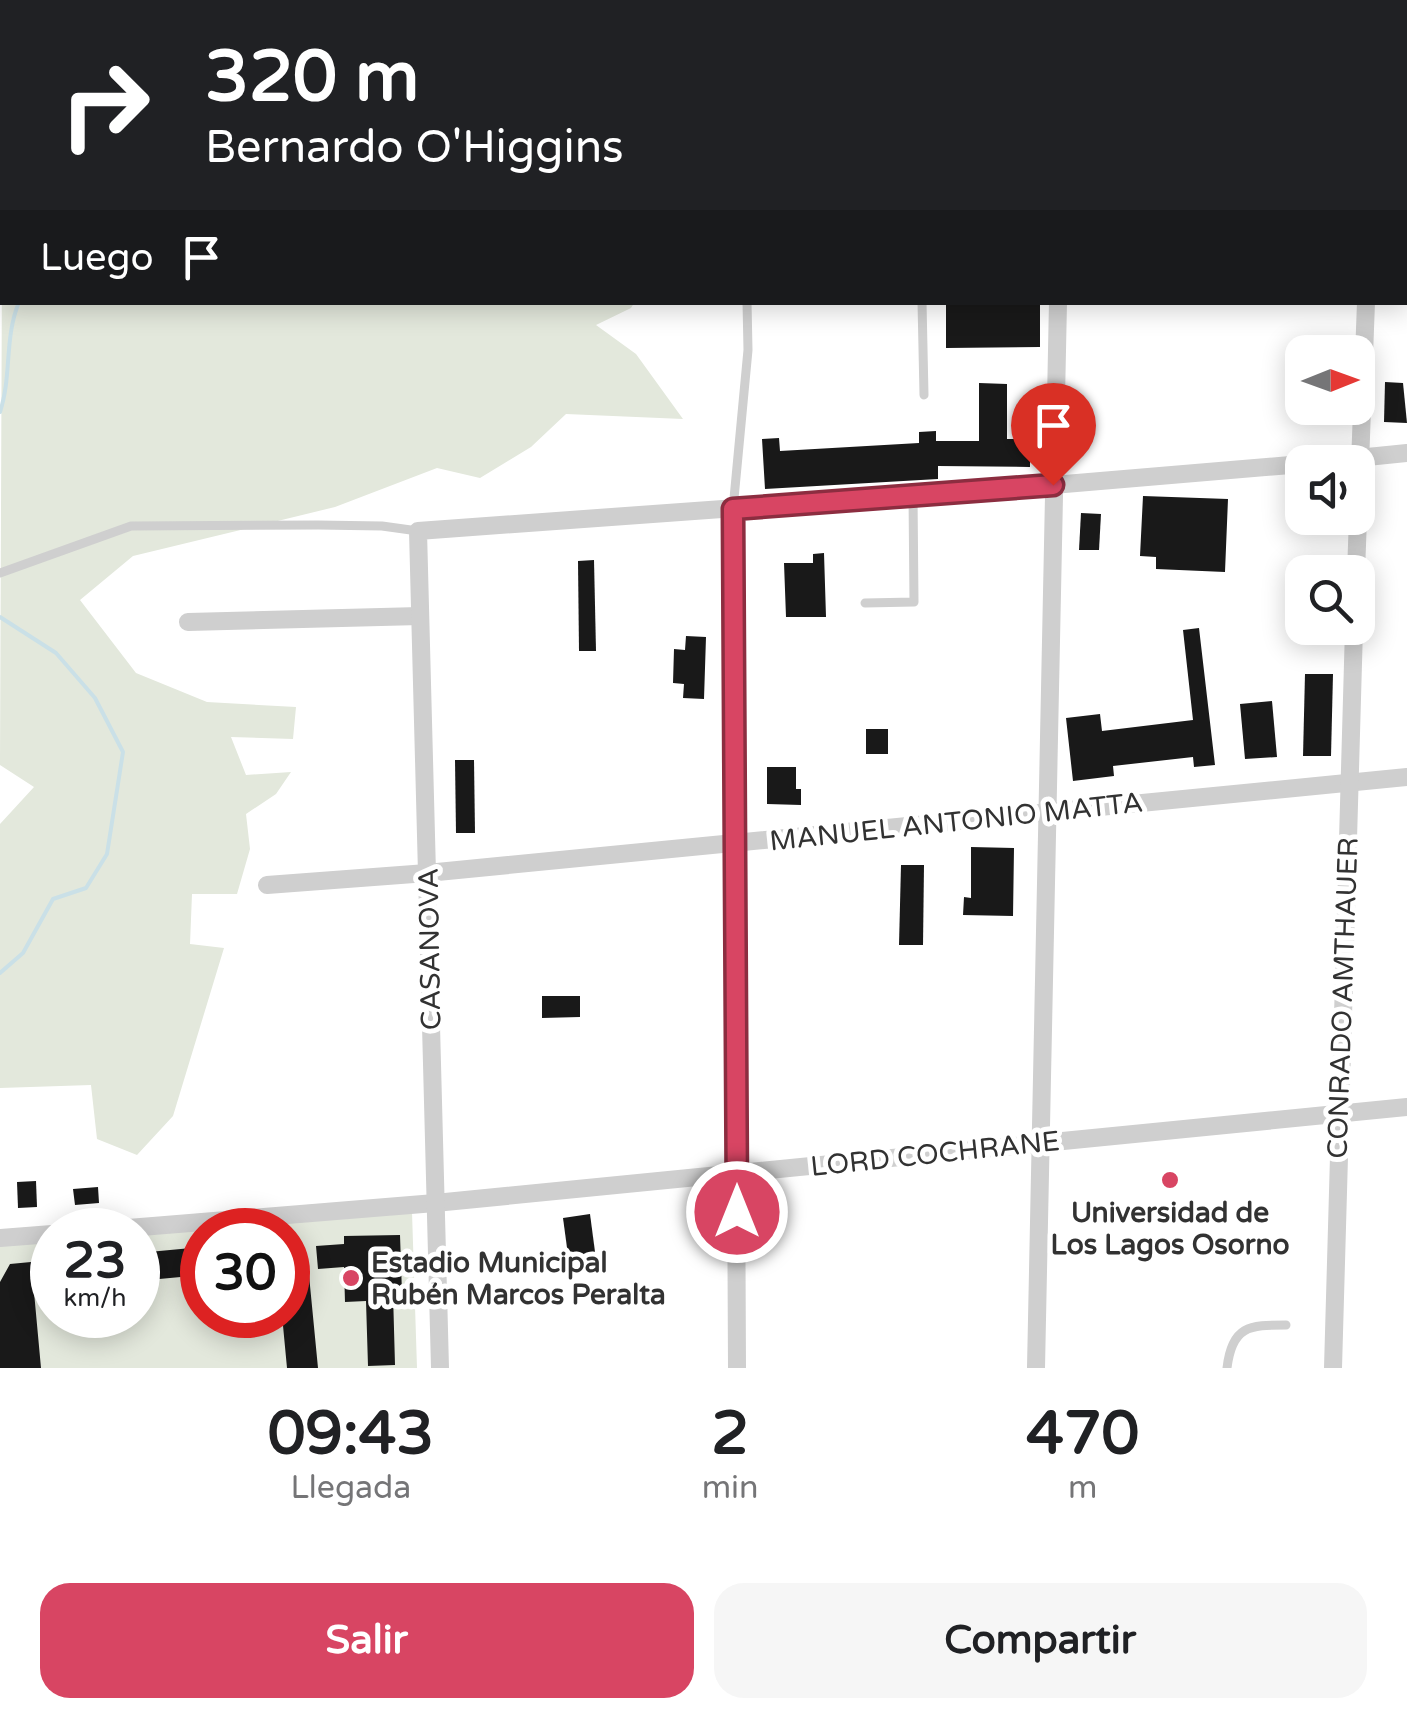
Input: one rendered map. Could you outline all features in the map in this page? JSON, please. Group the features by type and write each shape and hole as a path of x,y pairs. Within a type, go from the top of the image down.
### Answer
{"street":[{"path":"1036,1368 1058,305"},
{"path":"1361,445 1366,305"},
{"path":"1375,457 1407,453"},
{"path":"418,531 1285,465"},
{"path":"733,509 738,1368"},
{"name":"CASANOVA","path":"418,531 440,1368"},
{"path":"188,622 420,616"},
{"name":"CONRADO AMTHAUER","path":"1333,1368 1353,645"},
{"name":"MANUEL ANTONIO MATTA","path":"266,885 427,874 1407,776"},
{"name":"LORD COCHRANE","path":"160,1225 435,1203 1407,1107"},
{"path":"0,1238 30,1236"}],"lane":[{"path":"733,509 748,350 747,305"},
{"path":"922,305 924,395"},
{"path":"866,602 914,602 914,496"},
{"path":"0,573 131,526 334,525 418,531"},
{"path":"1227,1368 1234,1342 1245,1329 1255,1325 1286,1325"}],"shaded area":[{"path":"2,305 633,305 596,325 636,354 683,419 566,414 531,447 480,478 437,468 335,507 133,556 80,600 136,673 207,702 296,707 293,739 231,737 246,775 291,772 276,794 246,814 250,849 237,894 192,894 190,944 224,948 173,1116 137,1155 97,1139 91,1085 0,1088 0,824 34,787 0,765"},
{"name":"Estadio Municipal Rubén Marcos Peralta","path":"412,1212 417,1368 0,1368 0,1240 30,1238 30,1338 160,1338 160,1229 180,1228 180,1338 310,1338 310,1219"}],"building":[{"path":"946,305 1040,305 1040,347 946,348"},
{"path":"1385,382 1403,383 1407,423 1384,422"},
{"path":"979,383 1007,384 1007,439 1030,439 1030,467 938,466 938,479 765,489 762,439 779,438 780,451 919,443 919,432 936,431 936,441 979,441"},
{"path":"1143,496 1228,499 1225,572 1156,569 1156,557 1140,556"},
{"path":"1081,513 1101,514 1099,550 1079,550"},
{"path":"824,553 826,617 786,617 784,563 813,563 813,554"},
{"path":"594,560 596,651 579,651 578,561"},
{"path":"1199,628 1215,765 1194,767 1193,757 1113,766 1114,776 1073,781 1066,718 1100,714 1102,731 1193,720 1183,630"},
{"path":"686,636 706,637 704,699 683,698 684,684 673,683 674,649 685,650"},
{"path":"1305,674 1333,674 1331,756 1303,756"},
{"path":"1272,701 1277,757 1245,759 1240,704"},
{"path":"866,729 888,729 888,754 866,754"},
{"path":"455,760 474,760 475,833 456,833"},
{"path":"767,767 796,767 801,805 767,804"},
{"path":"971,847 1014,848 1013,916 963,915 964,897 971,898"},
{"path":"901,865 924,865 923,945 899,945"},
{"path":"542,996 580,996 580,1017 542,1018"},
{"path":"36,1181 37,1207 18,1208 17,1182"},
{"path":"98,1187 99,1203 75,1205 73,1189"},
{"path":"590,1214 597,1267 570,1270 563,1218"},
{"path":"400,1235 402,1293 393,1293 395,1365 368,1366 366,1301 345,1302 344,1267 318,1269 316,1246 344,1244 344,1236"},
{"path":"180,1249 180,1277 160,1279 160,1251"},
{"path":"30,1262 30,1338 38,1338 41,1368 0,1368 0,1282 10,1264"},
{"path":"310,1286 318,1368 287,1368 284,1338 310,1338"}],"waterway":[{"path":"0,412 18,305"},
{"path":"0,617 56,653 95,698 123,752 107,854 86,888 53,899 23,953 0,973"}],"place":[{"name":"Universidad de Los Lagos Osorno","path":"1170,1180"},
{"name":"Estadio Municipal Rubén Marcos Peralta","path":"351,1278"}],"route":[{"path":"737,1212 733,509 1053,485"}]}
